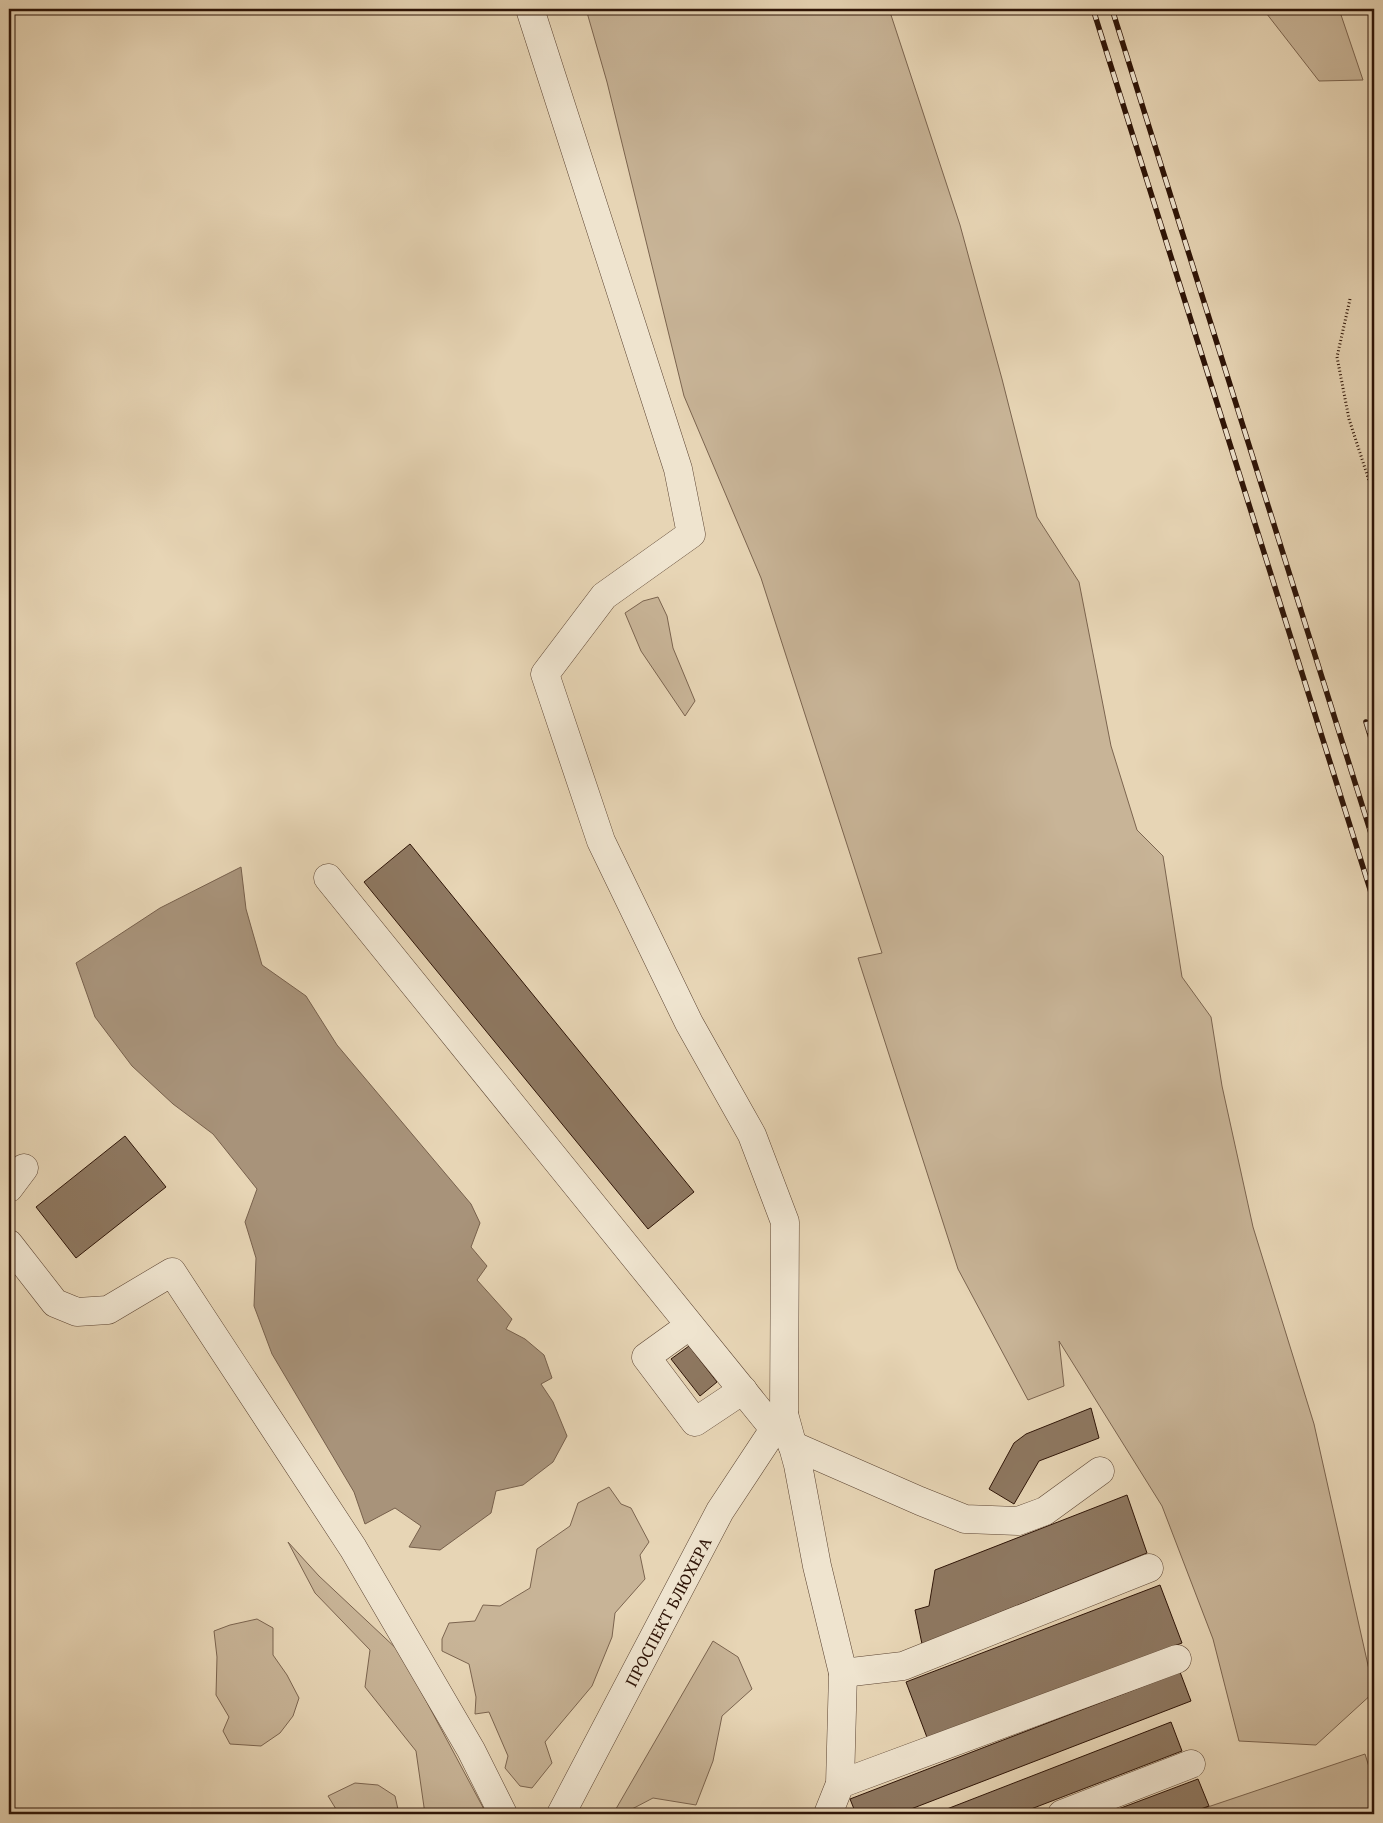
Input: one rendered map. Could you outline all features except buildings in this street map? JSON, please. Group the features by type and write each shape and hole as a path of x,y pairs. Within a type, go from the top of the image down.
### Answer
{"street":[{"path":"530,9 678,469 691,534 604,596 545,674 601,840 689,1022 752,1135 785,1222 783,1429 798,1466 817,1566 843,1673 840,1784 828,1814"},
{"path":"328,878 610,1224 689,1326 743,1390 783,1429 920,1501 965,1519 1018,1521 1045,1511 1100,1471"},
{"path":"9,1244 55,1303 77,1312 108,1310 172,1272 353,1548 471,1750 503,1814"},
{"path":"689,1326 646,1357 695,1422 743,1390"},
{"name":"ПРОСПЕКТ БЛЮХЕРА","path":"561,1814 720,1511 783,1429"},
{"path":"843,1673 903,1666 1149,1568"},
{"path":"840,1784 1176,1660"},
{"path":"1062,1814 1191,1764"}],"path":[{"path":"1350,299 1337,357 1350,419 1374,496"}],"shaded area":[{"path":"586,9 889,9 960,225 1037,517 1079,582 1111,746 1137,830 1163,856 1182,977 1211,1017 1222,1086 1253,1227 1314,1424 1374,1692 1316,1745 1239,1741 1213,1639 1162,1506 1059,1341 1064,1386 1028,1400 958,1269 858,958 882,953 761,578 684,396 607,82"},
{"path":"1263,9 1339,9 1363,80 1319,81"},
{"path":"658,597 667,616 673,648 695,701 685,716 641,651 625,613 643,601"},
{"path":"241,867 246,909 262,965 306,996 337,1045 471,1204 480,1223 471,1247 487,1266 477,1280 512,1319 506,1329 525,1339 544,1355 552,1378 541,1384 553,1402 567,1436 553,1462 523,1485 496,1491 491,1513 440,1550 409,1547 421,1526 395,1508 365,1524 354,1492 272,1354 254,1306 256,1258 245,1222 257,1189 213,1134 173,1104 132,1066 95,1017 76,963 160,908"},
{"path":"609,1487 621,1504 631,1508 649,1542 640,1555 645,1579 615,1613 612,1637 592,1686 545,1742 552,1763 532,1788 520,1786 505,1768 508,1756 489,1712 475,1714 476,1697 469,1664 442,1651 442,1639 449,1623 475,1621 483,1605 500,1606 530,1588 537,1549 570,1526 578,1503"},
{"path":"288,1542 319,1576 400,1652 486,1813 425,1814 416,1751 365,1687 370,1650 315,1593"},
{"path":"257,1619 273,1628 273,1655 287,1675 299,1698 293,1716 280,1733 261,1746 230,1744 223,1731 229,1717 216,1695 217,1657 214,1631"},
{"path":"713,1641 738,1657 752,1689 722,1716 713,1761 696,1805 653,1798 632,1809 630,1814 613,1814"},
{"path":"1365,1754 1374,1783 1374,1814 1187,1814"},
{"path":"355,1783 378,1785 395,1796 399,1814 339,1814 328,1796"}],"railway":[{"path":"1093,9 1374,902"},
{"path":"1112,9 1374,843"},
{"path":"1366,722 1374,748"}]}
